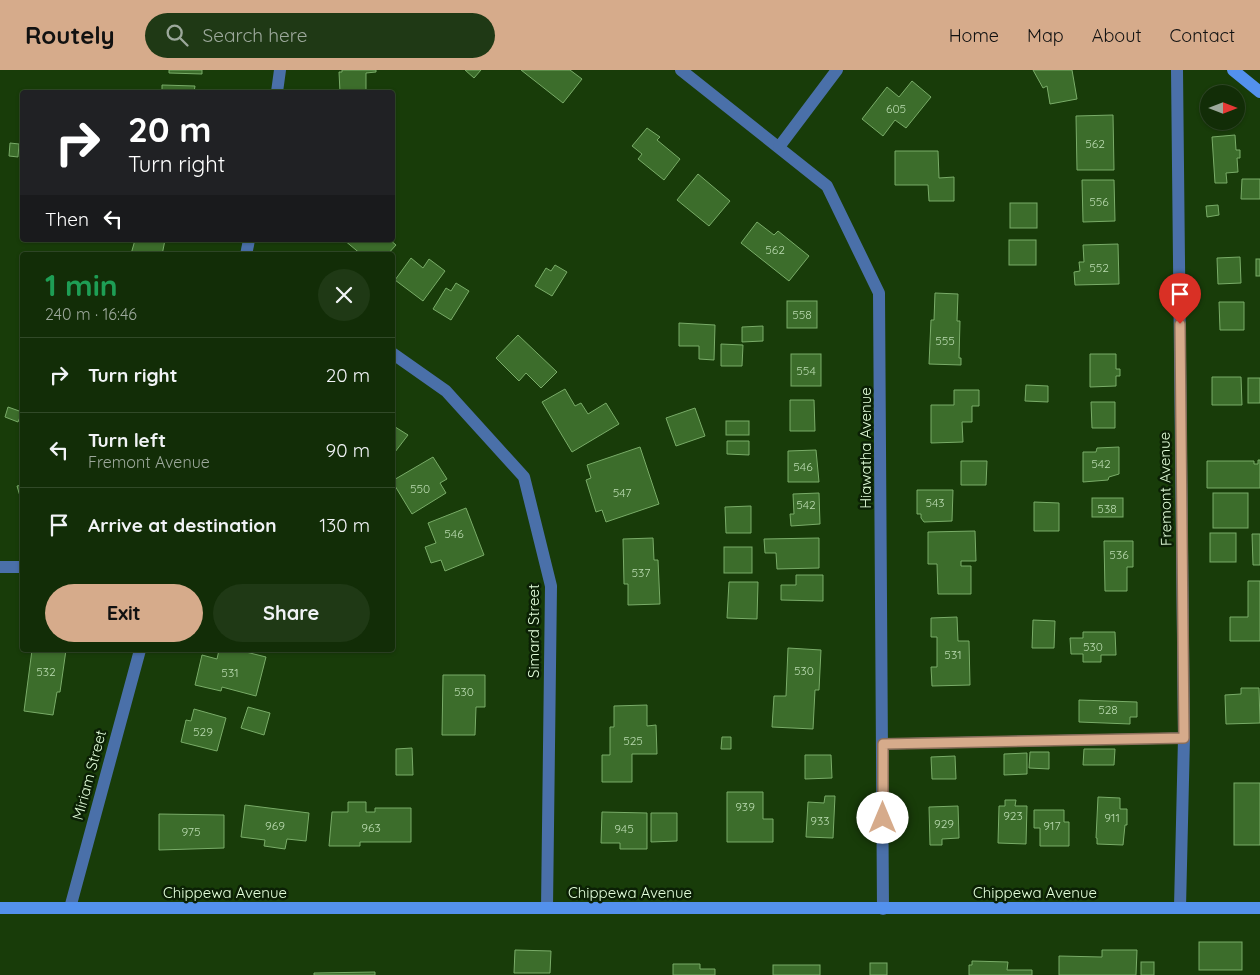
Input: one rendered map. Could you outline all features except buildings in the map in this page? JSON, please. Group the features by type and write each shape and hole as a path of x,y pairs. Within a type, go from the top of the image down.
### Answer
{"street":[{"path":"277,90 280,70"},
{"name":"Hiawatha Avenue","path":"681,70 827,186 879,292 883,909"},
{"path":"779,147 837,70"},
{"name":"Fremont Avenue","path":"1177,70 1184,738 1180,908"},
{"path":"1233,70 1260,92"},
{"name":"Simard Street","path":"395,355 446,391 524,477 551,586 547,908"},
{"path":"0,567 20,567"},
{"name":"Miriam Street","path":"70,908 139,652"},
{"name":"Chippewa Avenue","path":"0,908 1260,908"}],"lane":[{"path":"883,744 1184,738"}],"route":[{"path":"883,818 883,744 1184,738 1180,324"}]}
